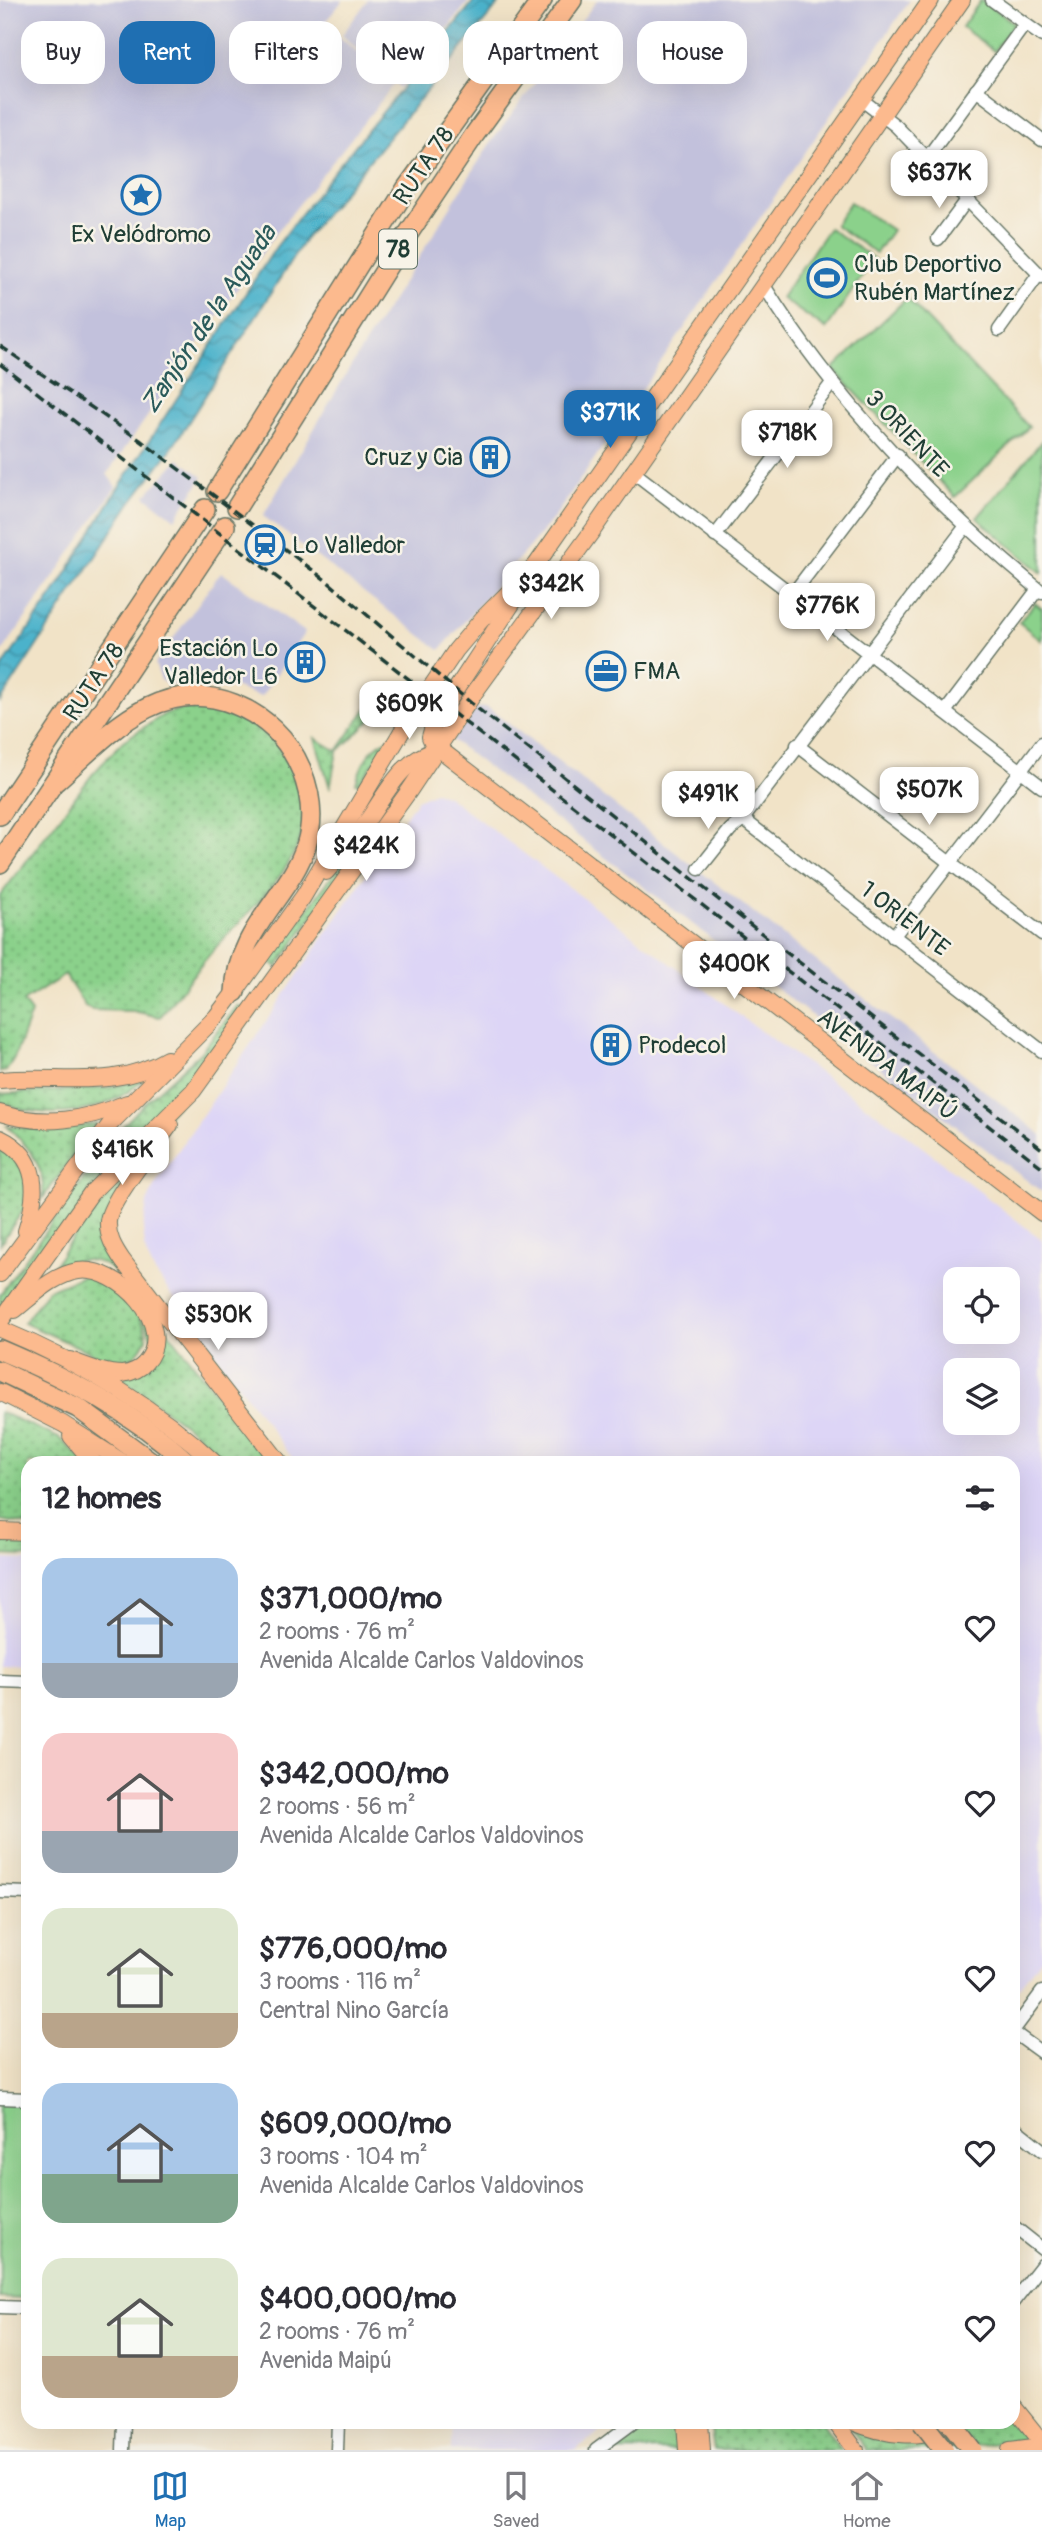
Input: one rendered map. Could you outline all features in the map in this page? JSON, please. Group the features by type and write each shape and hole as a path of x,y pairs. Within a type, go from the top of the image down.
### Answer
{"highway":[{"name":"RUTA 78","path":"217,491 405,189 542,0"},
{"name":"RUTA 78","path":"237,507 404,240 475,134 572,0"},
{"name":"RUTA 78","path":"0,815 205,509"},
{"name":"RUTA 78","path":"0,863 225,526"},
{"path":"56,781 125,719 155,703 177,697 200,696 224,700 253,713 280,735 303,774 310,810 309,837 297,870 240,955 235,992"},
{"path":"6,1352 143,1456"},
{"path":"6,1352 59,1375 109,1403 179,1456"},
{"path":"928,2429 944,2450"},
{"path":"956,2429 972,2450"}],"main road":[{"path":"438,750 430,739 434,723 536,565 931,0"},
{"path":"275,1456 123,1261 109,1236 108,1222 113,1206 438,750 475,692 962,0"},
{"path":"632,428 629,455 632,471"},
{"path":"0,1274 102,1134 235,992 303,897 408,721 456,650 483,618 536,565"},
{"path":"303,897 343,853 401,771 420,755 438,750"},
{"name":"AVENIDA MAIPÚ","path":"438,750 1042,1213"},
{"path":"0,1080 113,1079 146,1070 187,1046"},
{"path":"0,1322 91,1193 193,1091"},
{"path":"0,1113 36,1121 66,1121 100,1113 132,1100"},
{"path":"0,1138 24,1155 33,1171 34,1198 21,1245"},
{"path":"0,1322 63,1275 84,1270 107,1275 128,1290 154,1326 155,1343 151,1356 141,1367 122,1374 70,1360 6,1352 0,1329"},
{"path":"70,1360 157,1415 207,1456"},
{"path":"0,1392 30,1406 112,1456"},
{"path":"30,1406 76,1440 89,1456"},
{"path":"0,1531 21,1532"},
{"path":"1010,2450 1042,2444 1020,2415"},
{"path":"686,2429 687,2450"},
{"path":"700,2429 702,2450"},
{"path":"840,2429 856,2450"},
{"path":"875,2429 904,2434 937,2429"}],"street":[{"path":"992,0 1042,36"},
{"path":"927,158 1025,24"},
{"path":"976,90 1042,140"},
{"path":"862,100 883,114 1041,275 999,330"},
{"path":"938,239 967,200"},
{"name":"3 ORIENTE","path":"763,284 797,339 832,383 966,526 1040,591"},
{"path":"715,536 832,383"},
{"path":"792,595 898,455"},
{"path":"632,471 1042,787"},
{"path":"699,869 743,819 966,526"},
{"path":"945,712 1040,591"},
{"path":"893,937 1042,743"},
{"path":"797,745 1042,934"},
{"name":"1 ORIENTE","path":"743,819 1042,1051"},
{"path":"0,1681 21,1682"},
{"path":"0,1892 21,1893"},
{"path":"1020,2022 1042,1992"},
{"path":"1020,2036 1042,2053"},
{"path":"0,2098 21,2099"},
{"path":"1020,2133 1042,2150"},
{"path":"1020,2232 1042,2249"},
{"path":"1020,2293 1042,2265"},
{"path":"0,2307 21,2308"},
{"path":"123,2450 124,2429"},
{"path":"337,2450 338,2429"},
{"path":"596,2450 625,2429"}],"shaded area":[{"path":"0,0 343,0 326,21 229,21 229,84 342,84 342,39 356,51 356,84 394,84 277,232 107,474 116,487 0,655"},
{"path":"368,0 470,0 449,26 449,21 356,21 356,48 342,35"},
{"path":"597,0 910,0 553,519 440,650 263,516 348,371 489,145 534,84 623,84 623,21 581,21"},
{"path":"179,459 203,477 175,519 145,496"},
{"path":"221,572 305,632 261,697 218,681 167,685 161,680 155,664"},
{"path":"487,707 1042,1135 1042,1192 452,740 477,708"},
{"path":"435,792 446,795 747,1021 908,1136 1042,1240 1042,1957 1020,1986 1020,1456 291,1456 154,1271 146,1254 143,1230 147,1203 156,1183 417,800"},
{"path":"0,1559 21,1560 21,1667 0,1666"},
{"path":"452,2429 604,2429 575,2450 451,2450"}],"green space":[{"path":"981,0 1014,23 994,51 962,27"},
{"path":"850,202 892,230 876,253 835,225"},
{"name":"Club Deportivo Rubén Martínez","path":"829,228 874,259 826,329 781,298"},
{"path":"907,298 1029,427 955,497 833,369"},
{"path":"1042,441 1042,573 977,518"},
{"path":"1035,603 1042,609 1042,641 1019,622"},
{"path":"384,702 392,710 372,718 337,752 330,788 315,738 337,751 366,709"},
{"path":"189,707 221,713 250,724 274,742 284,755 301,795 304,811 302,831 295,851 270,888 210,954 160,1017 133,1011 92,1010 85,1006 65,975 23,1002 31,1013 15,1056 6,1071 0,1072 0,896 92,775 123,741 165,714"},
{"path":"391,738 359,784 356,783 368,756 378,745"},
{"path":"416,763 419,765 277,967 269,961"},
{"path":"238,1005 244,1016 181,1100 0,1310 0,1294 120,1129 200,1053"},
{"path":"144,1079 112,1101 75,1112 37,1112 0,1102 0,1094 108,1088"},
{"path":"97,1123 43,1198 39,1167 7,1126 55,1130"},
{"path":"152,1145 104,1243 124,1274 265,1456 220,1456 192,1430 122,1379 158,1351 131,1295 108,1267 92,1260 73,1262 50,1272 94,1205"},
{"path":"0,1146 10,1151 29,1173 26,1206 0,1244"},
{"path":"85,1275 116,1292 139,1316 147,1339 135,1356 117,1361 106,1360 24,1323 48,1290"},
{"path":"0,1412 59,1438 78,1456 21,1456 21,1524 0,1520"},
{"path":"0,1541 21,1542 21,1556 0,1555"},
{"path":"0,2103 21,2104 21,2299 0,2298"},
{"path":"636,2429 675,2429 677,2450 605,2450"},
{"path":"711,2429 827,2429 841,2450 714,2450"},
{"path":"851,2429 867,2436 904,2441 943,2437 956,2429 1020,2429 1028,2439 941,2450 866,2450"}],"water":[{"path":"475,0 502,0 485,21 463,21 463,47 449,64 449,32"},
{"path":"406,84 433,84 307,236 172,448 130,504 0,702 0,670 55,592 115,493 276,247"}],"railway":[{"path":"0,346 140,440 327,581 477,708 743,919 1042,1149"},
{"path":"0,364 1042,1167"}],"place":[{"name":"Ex Velódromo","path":"141,195"},
{"name":"Club Deportivo Rubén Martínez","path":"827,278"},
{"name":"Cruz y Cia","path":"490,457"},
{"name":"Lo Valledor","path":"265,545"},
{"name":"Estación Lo Valledor L6","path":"305,662"},
{"name":"FMA","path":"606,671"},
{"name":"Prodecol","path":"611,1045"}],"water label":[{"name":"Zanjón de la Aguada","path":"209,319"}]}
